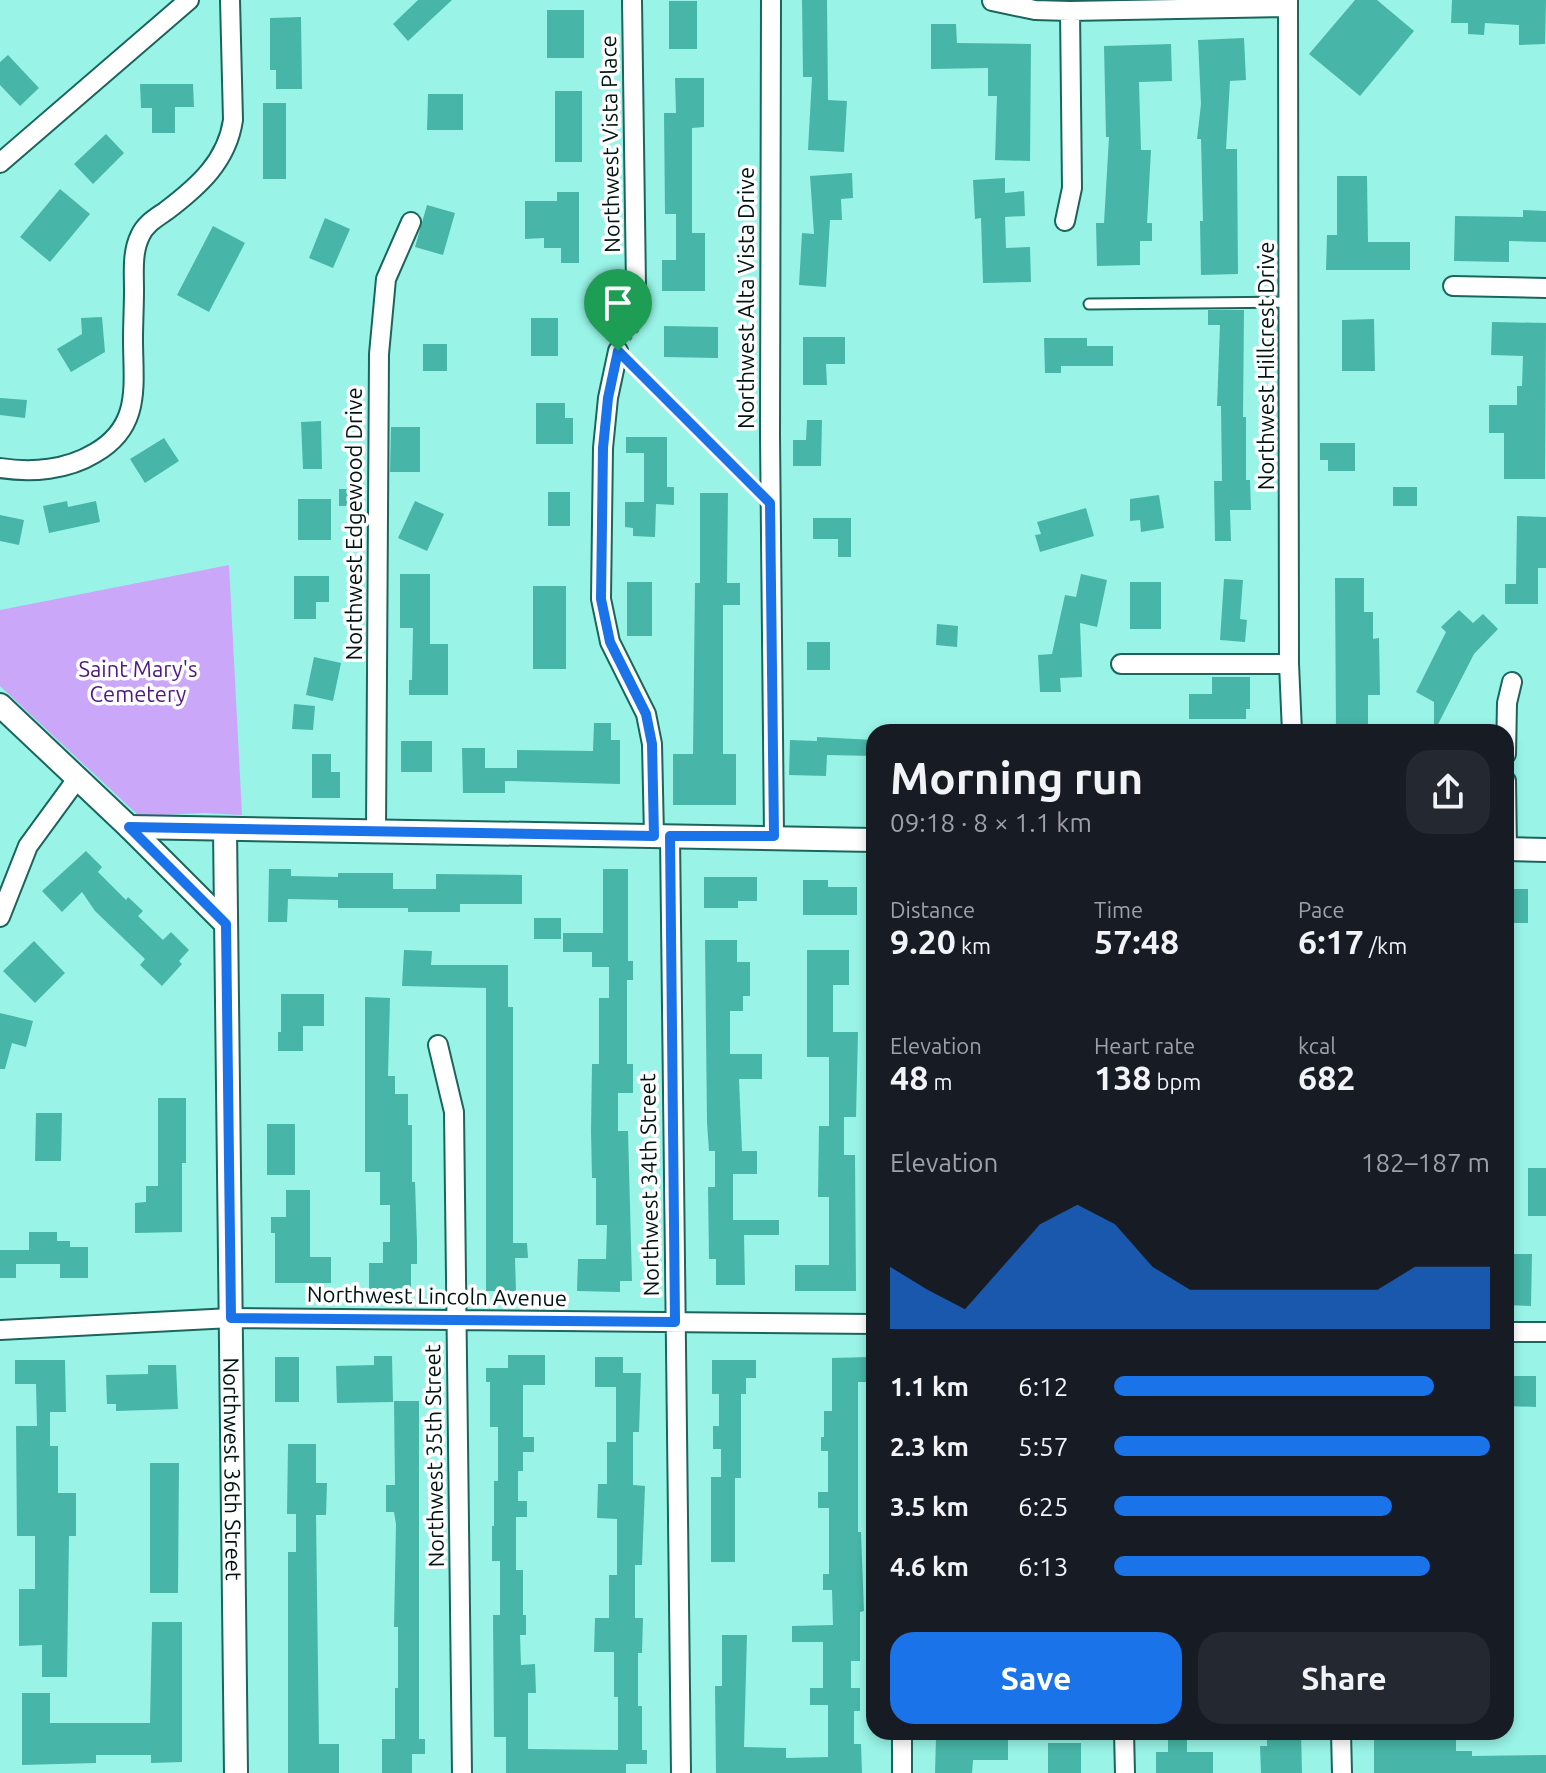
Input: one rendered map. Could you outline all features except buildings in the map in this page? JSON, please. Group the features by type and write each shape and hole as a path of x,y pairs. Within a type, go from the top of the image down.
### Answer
{"street":[{"path":"0,163 189,0"},
{"path":"0,468 45,470 86,459 118,435 127,419 135,391 133,266 136,244 149,223 189,192 217,164 230,140 233,120 230,0"},
{"name":"Northwest Vista Place","path":"632,0 636,287"},
{"name":"Northwest Alta Vista Drive","path":"771,0 770,503 774,836"},
{"path":"992,1 1035,10 1070,11 1288,4"},
{"name":"Northwest Hillcrest Drive","path":"1288,4 1292,724"},
{"path":"1065,221 1072,173 1070,11"},
{"name":"Northwest Edgewood Drive","path":"376,832 379,354 386,279 411,222"},
{"path":"1453,286 1546,288"},
{"name":"Northwest 34th Street","path":"618,351 608,398 603,448 601,599 610,642 646,714 662,836 675,1322 681,1773"},
{"path":"1121,664 1289,664"},
{"path":"1507,724 1512,682"},
{"path":"0,705 226,924"},
{"path":"0,917 28,846 77,779"},
{"path":"129,827 866,840"},
{"name":"Northwest 36th Street","path":"225,829 236,1773"},
{"path":"1514,850 1546,850"},
{"name":"Northwest 35th Street","path":"438,1045 454,1112 462,1773"},
{"name":"Northwest Lincoln Avenue","path":"0,1330 231,1318 866,1324"},
{"path":"1514,1332 1546,1332"},
{"path":"902,1740 902,1773"},
{"path":"1124,1740 1125,1773"},
{"path":"1341,1740 1342,1773"}],"lane":[{"path":"1089,304 1290,302"},
{"path":"618,351 770,503"}],"path":[{"path":"618,351 640,328 641,311 636,287"}],"green space":[{"name":"Saint Mary's Cemetery","path":"229,565 242,815 139,816 0,686 0,610"}],"route":[{"path":"618,351 770,503 774,836 670,836 675,1322 231,1318 226,924 129,827 654,836 652,744 646,714 610,642 601,599 603,448 608,398 618,351"}]}
